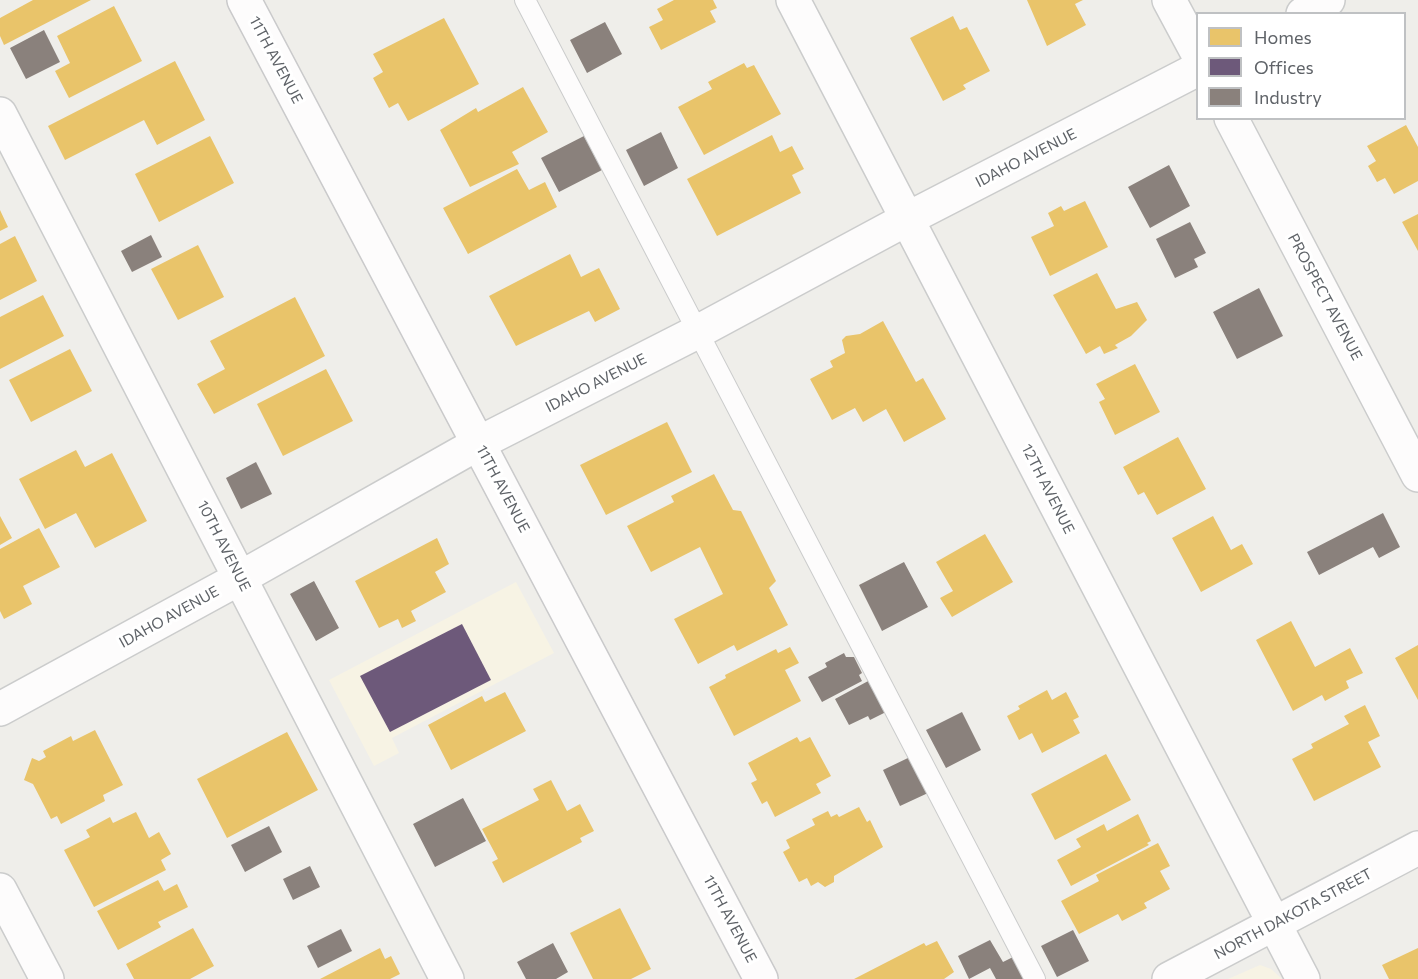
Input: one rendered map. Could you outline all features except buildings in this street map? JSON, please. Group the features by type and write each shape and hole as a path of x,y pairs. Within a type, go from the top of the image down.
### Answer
{"street":[{"name":"11TH AVENUE","path":"244,0 761,979"},
{"name":"12TH AVENUE","path":"793,0 1303,979"},
{"path":"1169,0 1196,52"},
{"path":"1307,12 1328,0"},
{"name":"IDAHO AVENUE","path":"0,709 240,578 479,443 699,331 907,219 1196,70"},
{"name":"10TH AVENUE","path":"0,114 447,979"},
{"name":"PROSPECT AVENUE","path":"1232,120 1418,475"},
{"name":"NORTH DAKOTA STREET","path":"1168,979 1418,848"},
{"path":"0,890 47,979"}],"lane":[{"path":"525,0 1035,979"}],"shaded area":[{"path":"516,582 554,653 392,738 399,753 374,766 329,680"},
{"path":"1260,965 1271,969 1282,979 1228,979"}]}
